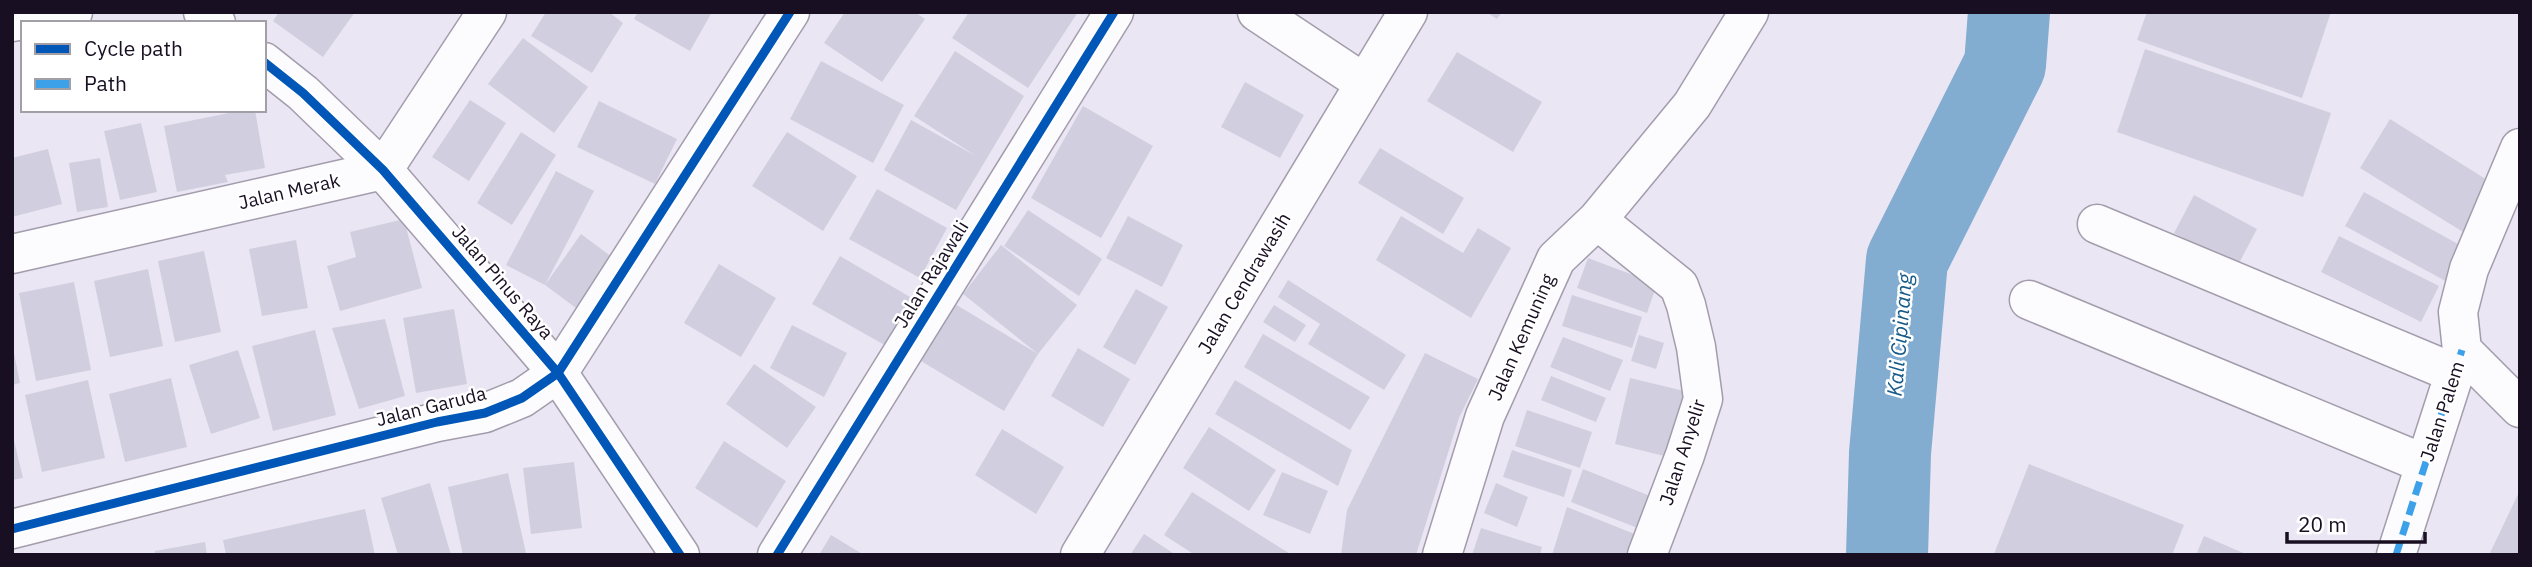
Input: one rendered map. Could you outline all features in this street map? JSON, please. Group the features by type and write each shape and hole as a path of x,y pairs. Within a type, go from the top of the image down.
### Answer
{"street":[{"path":"12,22 73,12"},
{"path":"383,170 486,12"},
{"name":"Jalan Garuda","path":"12,530 437,422 485,413 522,398 558,373 790,12"},
{"name":"Jalan Rajawali","path":"777,555 1114,12"},
{"path":"1257,12 1364,83"},
{"name":"Jalan Cendrawasih","path":"1080,555 1408,12"},
{"name":"Jalan Kemuning","path":"1443,555 1485,416 1556,259 1597,220 1692,106 1749,12"},
{"name":"Jalan Pinus Raya","path":"266,64 303,93 383,170 558,373 680,555"},
{"name":"Jalan Palem","path":"2396,555 2458,361 2458,312 2469,269 2520,148"},
{"name":"Jalan Merak","path":"12,254 383,170"},
{"name":"Jalan Anyelir","path":"1597,220 1679,286 1696,347 1703,399 1647,555"},
{"path":"2097,224 2458,361 2520,408"},
{"path":"2029,300 2425,464"}],"building":[{"path":"279,12 355,12 323,57 273,21"},
{"path":"546,12 609,12 623,23 592,73 531,36"},
{"path":"638,12 712,12 690,51 634,19"},
{"path":"845,12 915,12 925,19 882,82 824,43"},
{"path":"969,12 1078,12 1028,88 952,38"},
{"path":"1486,12 1502,12 1497,19"},
{"path":"2147,12 2331,12 2302,98 2137,40"},
{"path":"523,38 588,87 554,133 488,84"},
{"path":"2145,49 2331,113 2303,197 2117,132"},
{"path":"955,51 1024,96 956,210 884,170 911,120 976,156 914,116"},
{"path":"1457,52 1542,102 1513,152 1427,101"},
{"path":"821,61 904,105 873,163 790,119"},
{"path":"1245,82 1304,115 1280,158 1221,127"},
{"path":"470,100 506,123 469,181 432,157"},
{"path":"599,101 677,139 655,184 577,147"},
{"path":"1083,106 1153,146 1101,238 1031,198"},
{"path":"234,112 255,112 265,168 225,175 228,182 177,192 164,126"},
{"path":"2390,119 2492,183 2463,232 2360,168"},
{"path":"141,123 157,192 120,200 104,131"},
{"path":"521,132 556,155 512,225 477,203"},
{"path":"787,132 857,176 823,231 752,186"},
{"path":"1380,148 1464,198 1443,234 1358,183"},
{"path":"48,149 62,204 12,217 12,158"},
{"path":"100,158 108,207 77,212 69,163"},
{"path":"556,171 594,191 545,285 506,265"},
{"path":"877,189 947,228 920,278 849,239"},
{"path":"2364,192 2467,249 2449,283 2345,226"},
{"path":"2194,195 2257,229 2237,267 2174,233"},
{"path":"1028,210 1102,259 1079,296 1004,246"},
{"path":"1128,216 1183,245 1162,287 1106,258"},
{"path":"1401,216 1463,253 1478,228 1511,248 1471,318 1376,260"},
{"path":"404,219 422,288 340,311 327,266 356,257 350,232"},
{"path":"581,234 612,257 576,308 545,285"},
{"path":"2339,236 2439,286 2421,322 2321,272"},
{"path":"296,240 308,308 262,316 249,249"},
{"path":"1001,245 1077,305 1038,354 963,294"},
{"path":"204,251 221,332 175,342 158,261"},
{"path":"840,256 917,301 890,348 812,304"},
{"path":"1588,258 1657,284 1647,313 1577,288"},
{"path":"719,264 776,298 741,357 684,323"},
{"path":"148,269 163,346 110,357 94,281"},
{"path":"1288,280 1406,355 1384,390 1308,344 1320,324 1278,297"},
{"path":"74,282 91,370 36,381 19,293"},
{"path":"1136,289 1168,307 1135,365 1103,347"},
{"path":"1572,295 1642,317 1632,348 1562,326"},
{"path":"955,304 1038,354 1004,411 921,361"},
{"path":"1274,305 1306,325 1295,342 1263,322"},
{"path":"454,309 467,384 416,393 403,318"},
{"path":"385,319 405,396 359,409 332,328"},
{"path":"792,325 847,353 824,397 770,368"},
{"path":"315,330 336,415 273,431 252,346"},
{"path":"1263,334 1370,397 1350,430 1244,367"},
{"path":"1639,335 1664,343 1656,369 1631,361"},
{"path":"1563,337 1623,360 1610,391 1550,367"},
{"path":"12,343 20,383 12,385"},
{"path":"1078,348 1130,379 1103,427 1051,396"},
{"path":"238,350 260,418 211,434 189,365"},
{"path":"1425,353 1478,379 1459,418 1416,555 1341,555 1347,510"},
{"path":"754,364 816,407 787,448 726,404"},
{"path":"1551,376 1606,398 1596,422 1541,400"},
{"path":"171,378 187,447 125,462 109,394"},
{"path":"1630,378 1697,394 1681,460 1615,444"},
{"path":"88,380 105,458 42,472 25,395"},
{"path":"1235,380 1352,450 1338,486 1215,414"},
{"path":"1527,410 1592,432 1580,468 1515,446"},
{"path":"1209,427 1276,470 1249,511 1183,468"},
{"path":"1002,429 1064,467 1036,514 975,475"},
{"path":"12,432 23,478 12,480"},
{"path":"724,441 786,481 757,528 695,488"},
{"path":"1512,450 1572,470 1564,497 1503,477"},
{"path":"574,462 582,528 531,534 523,468"},
{"path":"2029,464 2184,525 2172,555 1994,554"},
{"path":"1583,469 1665,502 1653,534 1571,502"},
{"path":"1282,472 1328,491 1310,534 1263,515"},
{"path":"508,473 526,553 463,555 448,487"},
{"path":"430,483 451,555 398,555 381,498"},
{"path":"1496,483 1528,497 1517,527 1484,513"},
{"path":"2520,490 2520,555 2489,555"},
{"path":"1192,492 1292,555 1195,555 1164,535"},
{"path":"1567,507 1647,539 1641,555 1552,555"},
{"path":"365,509 375,555 226,555 223,540"},
{"path":"1481,528 1542,547 1540,555 1472,555"},
{"path":"1144,534 1176,555 1130,555"},
{"path":"831,535 864,555 819,555"},
{"path":"2204,536 2248,555 2196,555"},
{"path":"205,542 207,555 155,555 155,551"}],"waterway":[{"name":"Kali Cipinang","path":"1887,555 1890,453 1907,260 2005,65 2009,12"}],"marked path":[{"path":"2396,555 2462,350"}],"cycle path":[{"path":"12,529 437,422 485,413 522,398 558,373 790,12"},
{"path":"777,555 1114,12"},
{"path":"266,64 303,93 383,170 558,373 680,555"}]}
